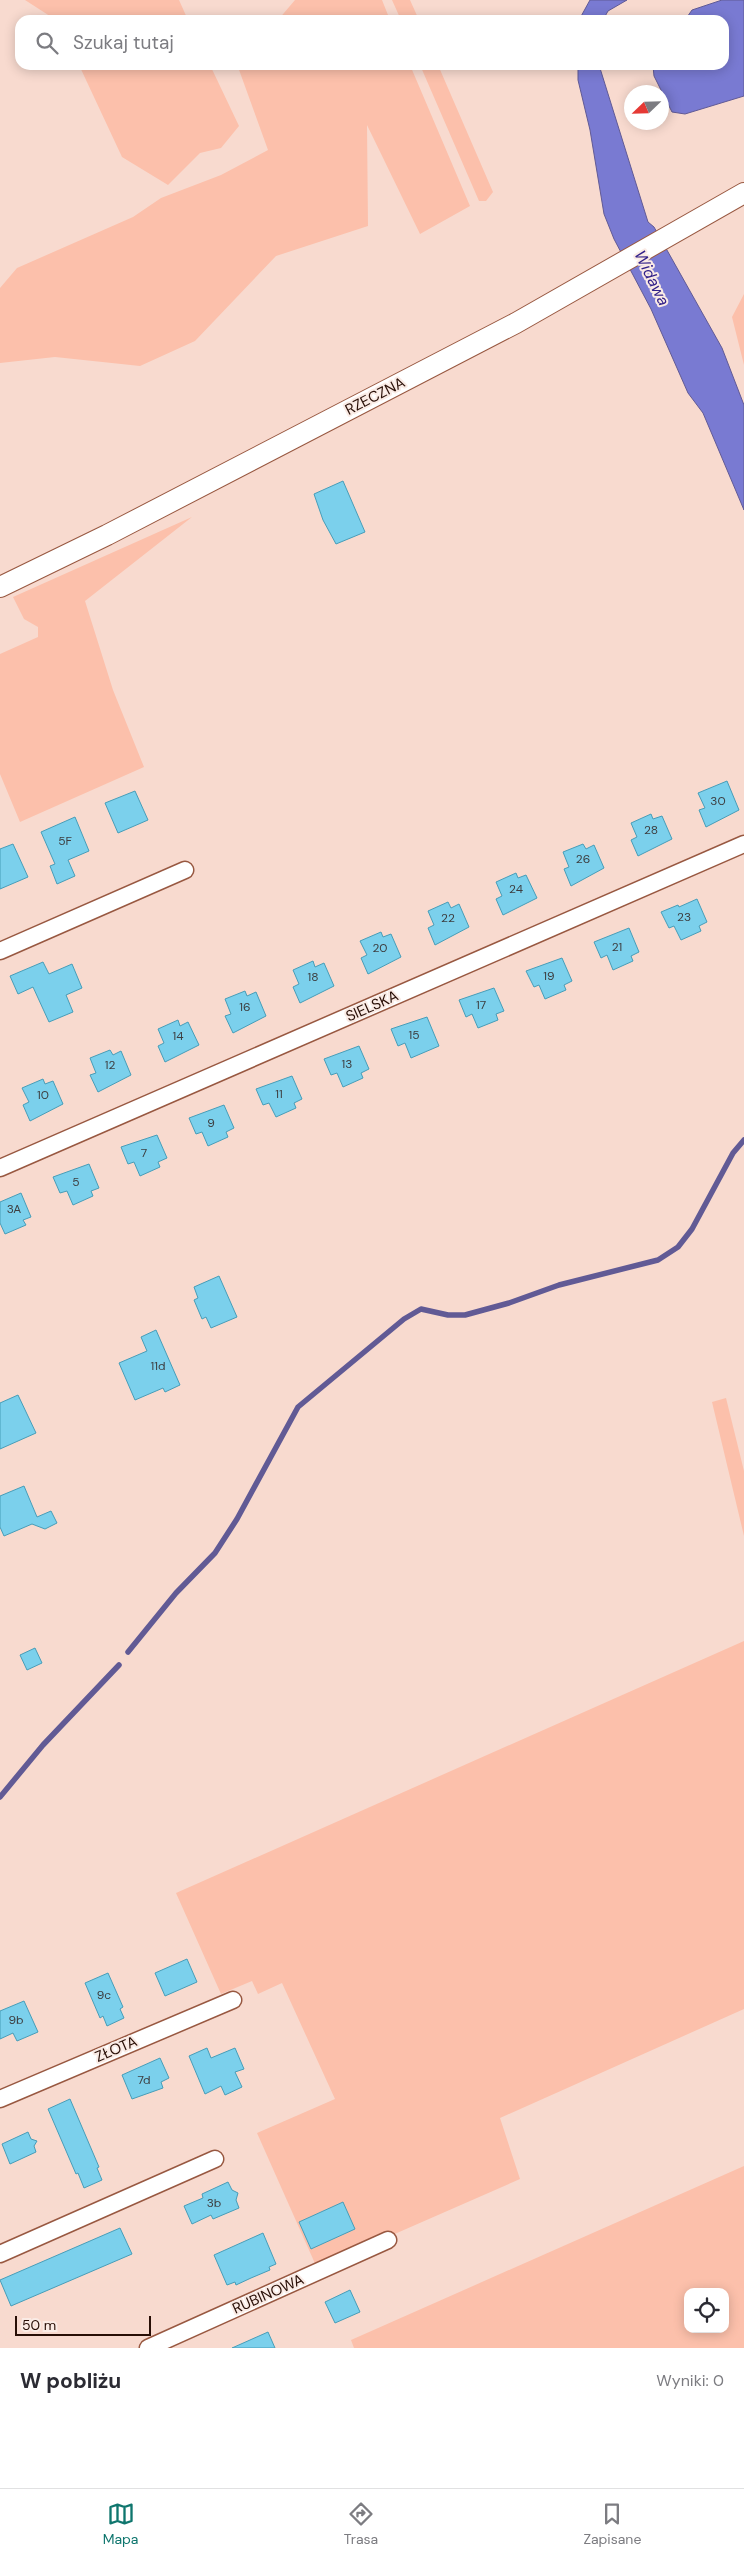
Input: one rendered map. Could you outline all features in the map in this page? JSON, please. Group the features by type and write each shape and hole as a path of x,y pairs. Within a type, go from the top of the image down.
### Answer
{"street":[{"name":"RZECZNA","path":"0,587 125,526 516,324 744,193"},
{"name":"SIELSKA","path":"0,1168 744,844"},
{"path":"0,951 185,870"},
{"name":"ZŁOTA","path":"0,2099 233,2000"},
{"path":"0,2254 215,2159"},
{"name":"RUBINOWA","path":"148,2348 388,2240"}],"shaded area":[{"path":"25,0 179,0 186,15 48,15"},
{"path":"295,0 382,0 388,15 282,15"},
{"path":"392,0 410,0 417,15 399,15"},
{"path":"81,70 212,70 239,126 221,148 200,153 168,185 122,157"},
{"path":"239,70 412,70 470,206 420,234 367,125 368,226 276,256 195,341 140,366 55,357 0,363 0,288 17,268 133,217 161,198 221,175 268,150"},
{"path":"422,70 440,70 493,192 486,201 479,201"},
{"path":"744,294 744,365 732,317"},
{"path":"192,517 85,601 113,690 144,767 20,822 0,774 0,654 38,637 38,627 24,619 13,597"},
{"path":"726,1398 744,1471 744,1536 712,1402"},
{"path":"744,1641 744,2009 500,2118 520,2179 317,2268 257,2133 335,2099 282,1983 258,1994 252,1981 221,1994 176,1893"},
{"path":"744,2166 744,2348 354,2348 351,2340"}],"water":[{"path":"590,0 627,0 608,11 606,15 582,15"},
{"path":"722,0 744,0 744,96 685,114 672,112 669,106 669,85 658,85 653,70 729,70 729,15 688,15 692,10"},
{"name":"Widawa","path":"578,70 601,70 648,222 654,227 722,348 744,405 744,510 703,413 688,393 651,309 614,239 604,214 590,130 578,80"}],"building":[{"path":"343,481 365,532 336,544 323,520 314,494"},
{"path":"727,781 739,810 706,827 699,810 705,808 698,793"},
{"path":"135,791 148,820 118,833 105,803"},
{"path":"651,814 653,819 662,816 672,839 638,856 631,840 637,837 631,823"},
{"path":"75,817 89,851 68,860 75,876 57,884 50,866 55,864 41,832"},
{"path":"13,844 28,877 0,889 0,849"},
{"path":"583,844 586,849 594,845 604,868 571,886 564,869 569,867 563,852"},
{"path":"516,873 518,878 526,875 537,898 503,915 496,899 502,896 496,882"},
{"path":"697,899 707,922 699,926 701,931 681,940 674,926 669,928 661,912"},
{"path":"448,902 451,908 459,904 469,927 435,945 428,928 434,925 428,911"},
{"path":"629,928 639,952 631,956 633,961 613,970 607,955 601,958 594,942"},
{"path":"381,932 383,937 391,934 401,957 368,974 361,958 367,955 360,941"},
{"path":"562,958 572,981 564,985 566,990 545,999 539,985 534,987 526,971"},
{"path":"313,961 315,967 324,963 334,986 300,1003 293,987 299,984 293,970"},
{"path":"43,962 49,974 72,964 82,988 66,995 73,1012 49,1022 33,987 18,994 10,976"},
{"path":"494,988 504,1011 496,1014 498,1020 478,1028 472,1014 466,1017 459,1000"},
{"path":"245,991 247,996 256,992 266,1016 233,1033 225,1016 231,1014 225,999"},
{"path":"427,1017 439,1046 411,1058 405,1043 398,1046 391,1029"},
{"path":"178,1020 180,1026 188,1022 199,1045 165,1062 158,1046 164,1043 158,1029"},
{"path":"359,1046 369,1069 361,1073 363,1078 343,1087 337,1073 331,1075 324,1059"},
{"path":"110,1050 113,1055 121,1051 131,1075 98,1092 90,1075 96,1073 90,1058"},
{"path":"292,1076 302,1099 294,1103 296,1108 276,1117 269,1103 263,1105 256,1089"},
{"path":"43,1079 45,1084 53,1081 63,1104 30,1121 23,1105 29,1102 22,1088"},
{"path":"224,1105 234,1128 226,1132 228,1137 208,1146 202,1132 196,1134 189,1118"},
{"path":"157,1135 167,1158 158,1162 160,1167 140,1176 134,1162 128,1164 121,1147"},
{"path":"89,1164 99,1188 91,1191 93,1196 73,1205 67,1191 60,1193 53,1177"},
{"path":"21,1193 31,1217 23,1220 26,1225 5,1234 0,1223 0,1202"},
{"path":"219,1276 237,1317 211,1328 206,1317 202,1319 194,1300 198,1298 194,1287"},
{"path":"156,1330 180,1385 165,1392 163,1388 135,1400 119,1363 147,1351 141,1337"},
{"path":"18,1395 36,1433 0,1449 0,1403"},
{"path":"24,1486 37,1517 51,1511 57,1523 45,1529 32,1524 4,1536 0,1527 0,1496"},
{"path":"35,1648 42,1663 27,1670 20,1655"},
{"path":"187,1959 197,1982 165,1996 155,1973"},
{"path":"108,1973 123,2007 120,2009 124,2018 107,2026 103,2016 100,2018 85,1983"},
{"path":"24,2001 38,2032 17,2041 13,2033 0,2039 0,2011"},
{"path":"207,2048 211,2058 235,2048 244,2069 235,2072 242,2087 225,2095 221,2086 205,2094 189,2056"},
{"path":"160,2058 169,2078 161,2082 163,2088 132,2099 122,2075"},
{"path":"70,2099 99,2167 97,2168 102,2180 84,2188 48,2109"},
{"path":"28,2132 31,2139 37,2141 34,2146 36,2152 10,2164 2,2144"},
{"path":"228,2182 232,2190 238,2193 236,2200 239,2208 213,2219 211,2215 192,2224 184,2206 203,2198 202,2194"},
{"path":"343,2202 355,2229 311,2249 299,2222"},
{"path":"120,2228 132,2254 11,2306 0,2280"},
{"path":"263,2233 276,2264 269,2267 270,2270 236,2285 235,2282 227,2285 214,2255"},
{"path":"350,2290 360,2312 335,2323 325,2302"},
{"path":"268,2332 275,2348 232,2348"}],"waterway":[{"path":"128,1652 176,1593 215,1553 237,1519 298,1407 404,1319 421,1309 448,1315 465,1315 509,1303 559,1285 658,1260 678,1247 692,1229 733,1153 744,1140"},
{"path":"0,1797 43,1745 119,1665"}]}
